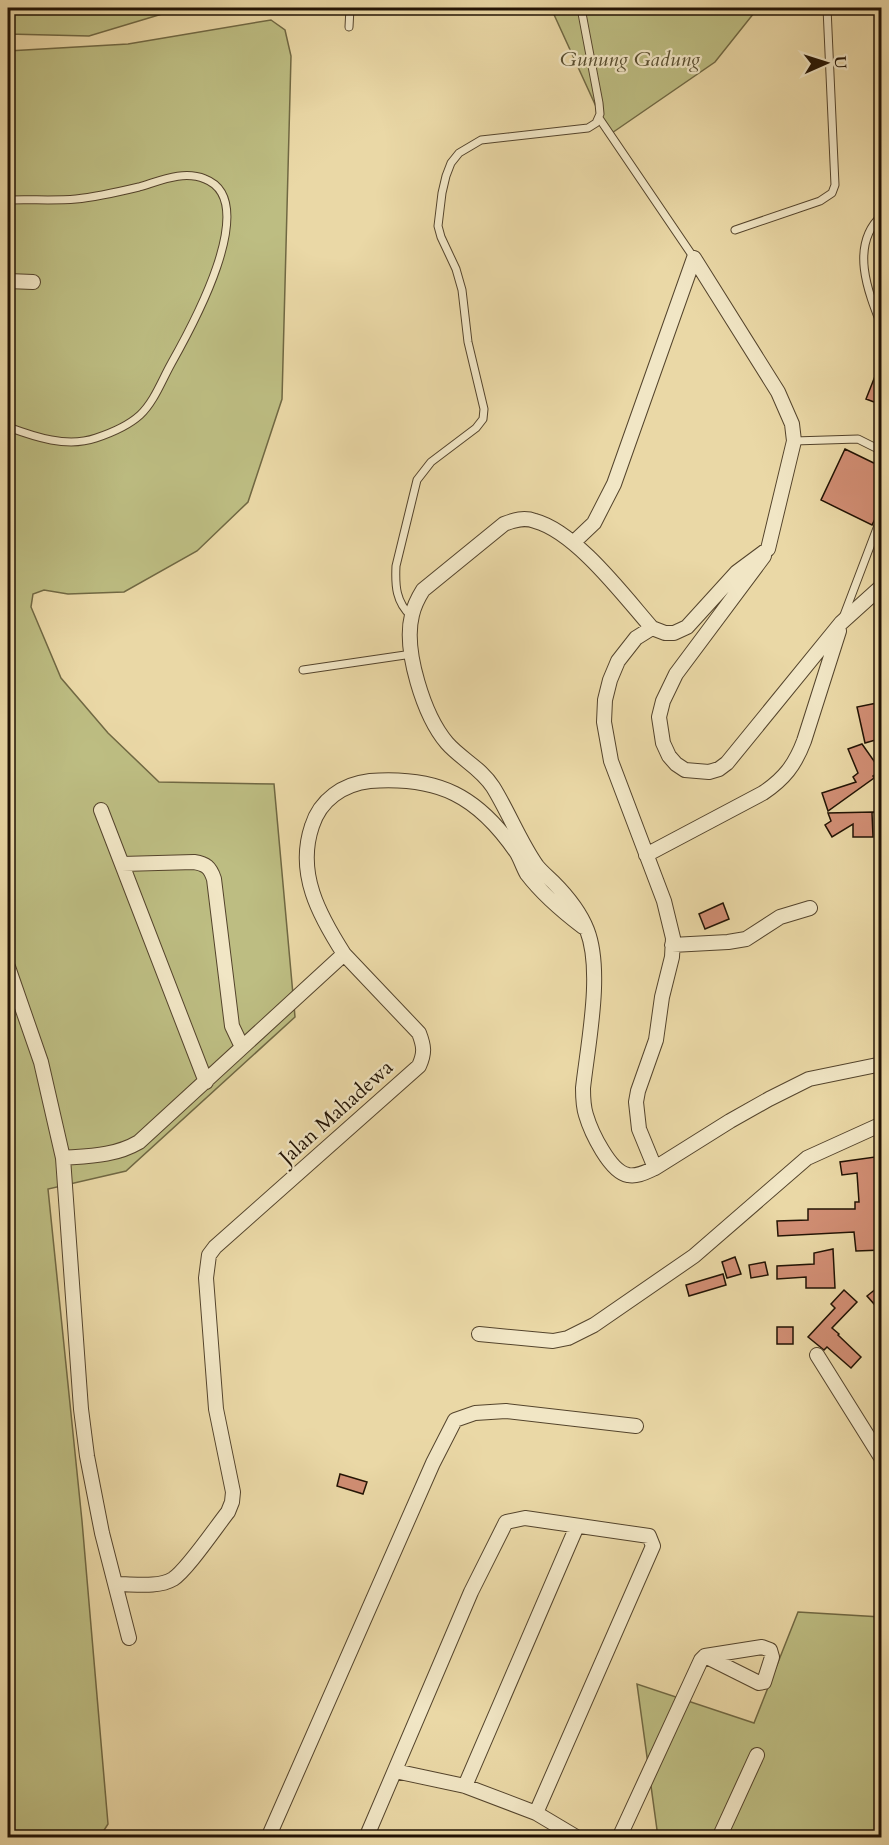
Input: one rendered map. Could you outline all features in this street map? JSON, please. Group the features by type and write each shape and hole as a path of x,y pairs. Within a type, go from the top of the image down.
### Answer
{"street":[{"path":"694,258 778,392 792,424 795,441 768,549 753,574 724,608 676,674 663,700 659,717 660,729 669,756 685,770 708,772 719,769 727,763 842,623 882,586"},
{"path":"574,542 594,523 614,484 694,258"},
{"path":"8,281 33,282"},
{"path":"768,549 738,572 687,627 674,633 665,633 652,628 574,542 545,524 534,520 514,520 504,524 423,590 411,616 412,654 423,701 439,733 449,746 487,778 537,866 575,907 588,931 593,957 594,983 583,1088 586,1116 609,1160 623,1174 635,1176 655,1168 740,1115 809,1079 882,1064"},
{"path":"646,855 763,793 789,773 798,758 842,623"},
{"path":"652,628 636,638 618,661 605,700 604,722 611,761 669,920 672,945 656,1040 636,1102 639,1129 655,1168"},
{"path":"63,1158 113,1154 139,1142 344,954 324,923 314,900 306,864 307,845 312,826 319,811 338,791 365,782 401,780 434,785 466,800 490,820 542,891 588,931"},
{"path":"101,810 206,1082"},
{"path":"122,864 194,862 204,864 211,870 232,1026 242,1047"},
{"path":"672,945 746,939 780,917 810,908"},
{"name":"Jalan Mahadewa","path":"117,1584 148,1584 173,1579 182,1571 228,1512 232,1502 232,1482 216,1409 207,1278 209,1255 215,1247 419,1066 424,1055 424,1045 419,1033 344,954"},
{"path":"8,967 41,1062 63,1158 85,1444 102,1533 117,1584 129,1638"},
{"path":"479,1334 553,1341 568,1338 594,1325 694,1256 807,1158 882,1124"},
{"path":"817,1355 882,1459"},
{"path":"268,1838 455,1420 475,1413 506,1411 636,1426"},
{"path":"366,1838 471,1592 506,1522 525,1518 649,1536 653,1546 536,1813"},
{"path":"465,1786 577,1526"},
{"path":"619,1838 700,1660 705,1656"},
{"path":"719,1838 758,1755"},
{"path":"394,1771 465,1786 536,1813 578,1838"}],"lane":[{"path":"349,27 350,8"},
{"path":"411,616 401,606 398,598 396,566 415,486 423,470 481,424 484,414 484,404 468,342 460,279 438,226 446,176 451,163 459,153 481,140 588,128 596,123 599,118 599,104 581,8"},
{"path":"735,230 820,201 832,192 835,185 827,8"},
{"path":"599,118 694,258"},
{"path":"8,200 75,199 110,194 171,177 190,176 206,179 218,188 225,201 226,219 222,250 203,305 142,414 127,424 96,438 80,441 59,441 36,437 8,427"},
{"path":"882,215 867,236 862,251 865,280 882,327"},
{"path":"795,441 858,439 882,451"},
{"path":"842,623 882,515"},
{"path":"303,670 412,654"}],"green space":[{"path":"8,8 182,8 89,36 8,34"},
{"name":"Gunung Gadung","path":"551,8 758,8 715,62 609,135"},
{"path":"271,20 285,30 291,56 282,399 248,502 197,551 124,592 68,594 44,590 33,594 31,607 61,678 108,733 159,782 274,784 295,1017 126,1171 48,1189 82,1521 108,1824 101,1835 91,1837 8,1837 8,51 128,44"},
{"path":"798,1612 881,1617 881,1837 658,1837 637,1684 754,1723"}],"building":[{"path":"882,361 882,405 866,399"},
{"path":"845,449 882,467 882,505 872,525 821,500"},
{"path":"882,702 882,721 875,721 879,739 865,743 857,707"},
{"path":"862,744 881,771 828,811 822,793 856,782 853,777 858,773 848,749"},
{"path":"874,812 872,813 873,837 853,837 853,824 832,837 825,825 831,821 828,813"},
{"path":"723,903 729,919 705,929 699,914"},
{"path":"882,1156 882,1250 856,1251 854,1232 778,1236 777,1221 808,1220 808,1209 855,1209 855,1202 859,1202 857,1173 842,1175 840,1162"},
{"path":"833,1249 835,1288 806,1288 806,1277 777,1279 777,1266 814,1264 814,1253"},
{"path":"735,1257 741,1274 727,1278 722,1262"},
{"path":"765,1262 768,1275 751,1278 749,1265"},
{"path":"723,1274 726,1285 689,1296 686,1285"},
{"path":"882,1284 882,1313 867,1296"},
{"path":"844,1290 857,1302 832,1328 861,1357 851,1368 827,1347 824,1350 808,1337 835,1308 831,1304"},
{"path":"777,1327 793,1327 793,1344 777,1344"},
{"path":"340,1474 367,1482 363,1494 337,1486"}]}
